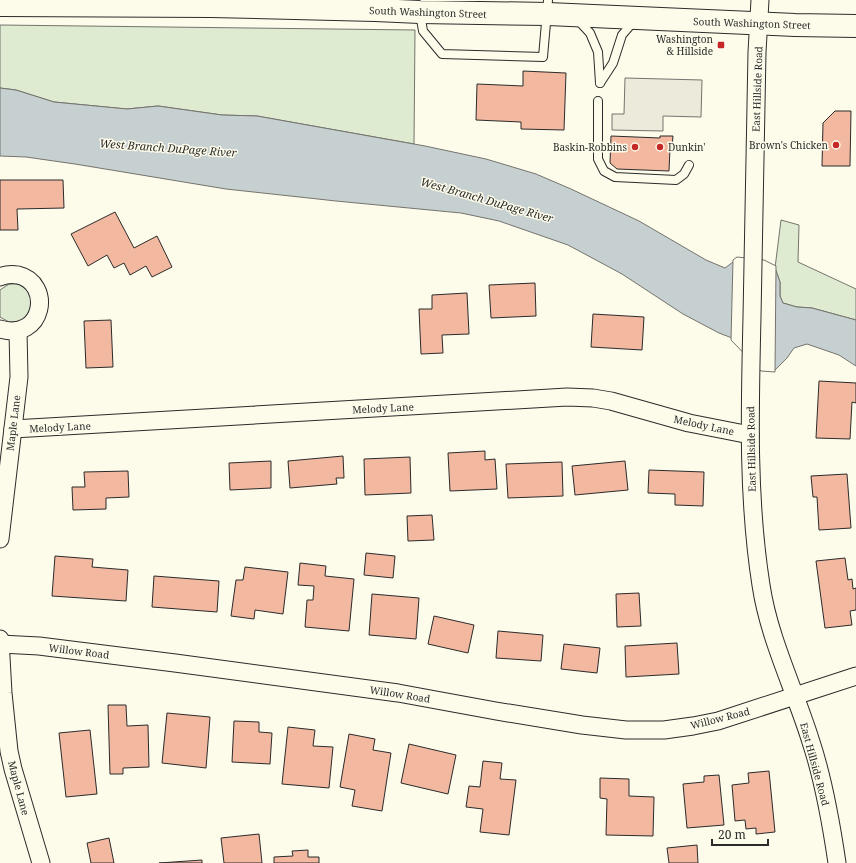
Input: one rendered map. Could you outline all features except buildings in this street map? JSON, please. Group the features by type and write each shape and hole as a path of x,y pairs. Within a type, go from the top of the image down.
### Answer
{"main road":[{"name":"South Washington Street","path":"0,5 211,3 376,5 420,12 548,7 574,16 856,26"}],"street":[{"name":"East Hillside Road","path":"760,0 750,395 750,435 754,524 761,587 773,636 796,696 812,744 823,787 837,863"},
{"path":"0,277 13,274 22,276 30,281 36,288 40,305 38,314 33,322 26,328 8,332 0,329"},
{"name":"Maple Lane","path":"0,539 19,377 18,331"},
{"name":"Melody Lane","path":"13,429 567,397 593,398 611,401 689,423 750,435"},
{"name":"Maple Lane","path":"0,639 3,693 13,769 41,863"},
{"name":"Willow Road","path":"0,644 39,646 122,656 390,692 558,722 626,730 664,730 718,721 856,676"}],"lane":[{"path":"420,12 423,31 442,54 543,57 548,7"},
{"path":"574,16 590,33 598,52 600,83 613,63 622,35 636,19"},
{"path":"598,102 598,158 604,171 615,177 676,180 684,174 689,165"}],"green space":[{"path":"0,25 415,30 414,144 257,116 222,115 158,106 127,109 54,102 16,90 0,88"},
{"path":"781,220 799,225 798,262 856,289 856,320 812,308 797,307 783,303 780,296 780,282 775,268"},
{"path":"9,284 20,284 29,290 33,311 21,322 9,322 0,317 0,290"}],"shaded area":[{"path":"625,78 702,80 701,117 663,116 663,131 612,130 612,114 624,114"}],"water":[{"name":"West Branch DuPage River","path":"0,88 16,90 54,102 127,109 158,106 222,115 257,116 425,146 486,159 536,174 639,221 706,260 725,268 737,259 775,268 780,282 780,296 783,303 797,307 812,308 856,320 856,366 839,355 807,344 794,348 787,358 774,371 732,338 719,333 683,314 622,274 568,245 499,221 461,213 226,189 75,164 26,157 0,156"}],"pier":[{"path":"737,257 764,260 776,266 775,372 761,371 731,340 733,260"}],"place":[{"name":"Washington & Hillside","path":"721,45"},
{"name":"Brown's Chicken","path":"836,145"},
{"name":"Baskin-Robbins","path":"635,147"},
{"name":"Dunkin'","path":"660,147"}]}
